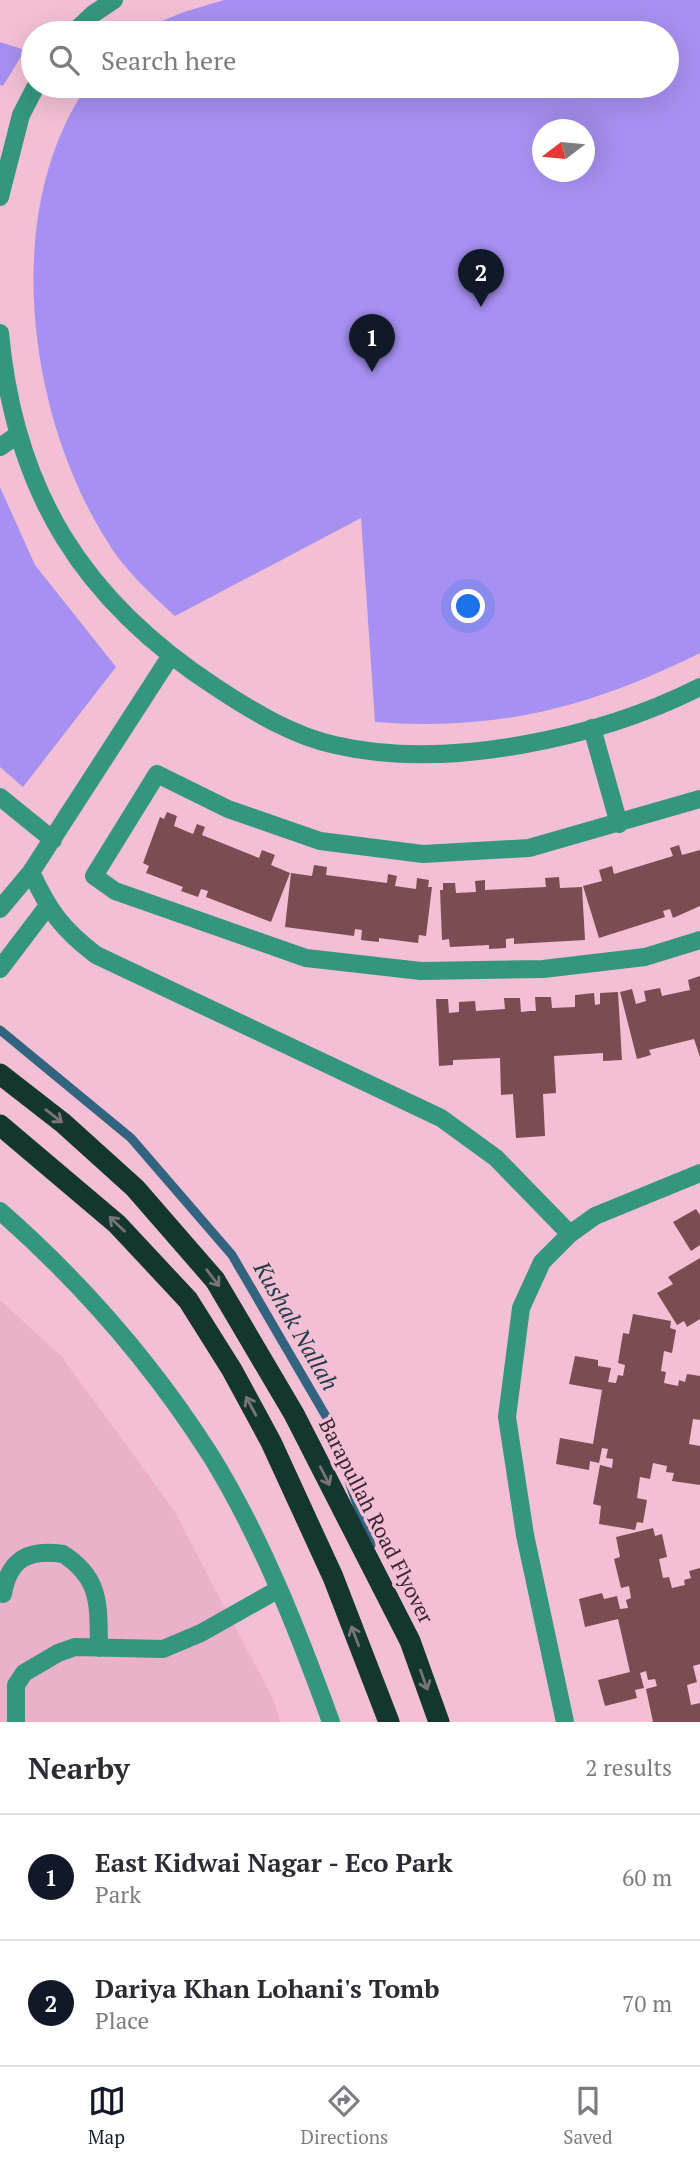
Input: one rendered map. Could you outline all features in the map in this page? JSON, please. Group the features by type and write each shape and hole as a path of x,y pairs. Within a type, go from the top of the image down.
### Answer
{"highway":[{"name":"Barapullah Road Flyover","path":"0,1074 63,1123 135,1188 215,1280 294,1414 410,1641 439,1722"},
{"path":"0,1125 117,1224 188,1300 232,1370 271,1442 333,1577 389,1722"}],"street":[{"path":"86,21 114,0"},
{"path":"0,197 21,115 30,98"},
{"path":"0,332 3,369 19,434 46,509 73,553 102,592 170,657 260,714 334,745 387,753 448,752 509,748 592,728 700,687"},
{"path":"0,447 19,434"},
{"path":"0,909 53,840 170,657"},
{"path":"592,728 619,824"},
{"path":"700,799 529,848 423,854 320,841 228,808 157,774 94,876 115,891 306,958 421,971 543,969 645,957 700,940"},
{"path":"0,797 53,840"},
{"path":"31,872 47,907 66,932 96,955 441,1118 496,1158 570,1234"},
{"path":"0,970 47,907"},
{"path":"565,1722 524,1535 507,1417 521,1308 542,1262 570,1234 595,1216 700,1173"},
{"path":"0,1211 46,1251 117,1330 170,1395 212,1458 279,1590 331,1722"},
{"path":"3,1594 8,1575 17,1562 35,1554 63,1554 89,1576 98,1607 99,1648"},
{"path":"16,1722 13,1697 16,1685 24,1673 75,1647 145,1651 178,1644 279,1590"}],"shaded area":[{"path":"224,0 700,0 700,653 620,688 542,712 462,723 375,722 361,518 175,616 138,581 107,541 80,491 58,435 43,376 35,314 34,253 42,193 60,137 81,98 679,98 679,21 162,21"},
{"path":"0,42 21,49 21,57 3,86 0,85"},
{"path":"0,487 35,565 116,667 23,787 0,767"},
{"path":"0,1300 62,1357 173,1509 274,1701 280,1722 0,1722"}],"building":[{"path":"167,812 177,816 174,826 193,834 197,824 205,827 202,835 259,858 262,850 275,855 271,865 290,873 271,922 206,897 208,891 201,889 198,897 181,891 183,887 146,873 149,866 143,863 160,817 164,819"},
{"path":"679,845 682,855 700,850 700,906 673,918 670,909 663,911 665,917 599,938 583,886 602,881 599,870 612,866 614,874 673,856 670,848"},
{"path":"314,865 327,867 326,875 387,883 388,874 397,876 395,886 416,889 417,878 429,880 428,887 432,887 426,936 419,935 418,943 379,938 379,942 361,940 362,930 355,929 354,936 285,927 291,873 312,876"},
{"path":"559,877 560,888 582,887 585,940 514,944 514,938 506,939 506,948 489,949 489,945 450,947 449,939 442,940 440,890 443,890 443,883 455,883 456,893 476,892 475,881 485,880 485,890 546,887 545,878"},
{"path":"700,976 700,1057 694,1039 649,1050 651,1055 637,1059 620,992 632,989 636,1004 646,1001 644,991 660,988 662,996 690,990 688,980"},
{"path":"618,992 622,1060 603,1061 603,1053 554,1056 556,1093 543,1094 545,1136 516,1138 513,1094 501,1095 500,1058 453,1060 453,1065 439,1066 436,999 448,999 449,1013 459,1012 459,1002 475,1001 476,1011 505,1009 504,998 520,998 521,1012 536,1011 535,997 551,997 552,1008 575,1007 575,995 594,993 595,1005 600,1004 600,993"},
{"path":"696,1209 700,1215 700,1245 691,1251 673,1222"},
{"path":"700,1258 700,1319 687,1327 684,1321 677,1325 657,1293 673,1284 668,1277"},
{"path":"633,1314 671,1321 670,1328 676,1330 672,1353 664,1351 661,1371 666,1372 664,1383 678,1386 679,1380 685,1382 687,1374 700,1376 700,1420 693,1419 689,1444 700,1446 700,1485 672,1481 674,1473 666,1472 667,1466 653,1463 650,1479 640,1477 637,1498 647,1500 643,1523 637,1522 635,1530 599,1524 601,1506 593,1504 600,1465 612,1468 613,1459 606,1458 608,1449 602,1448 599,1463 590,1461 589,1470 556,1464 560,1438 593,1444 602,1390 569,1384 575,1356 598,1360 598,1366 611,1368 608,1382 616,1383 618,1375 623,1376 625,1365 618,1363 623,1333 629,1334"},
{"path":"653,1528 655,1536 662,1534 667,1557 659,1559 663,1578 669,1577 672,1588 685,1585 684,1580 691,1578 689,1571 700,1568 700,1664 693,1666 697,1682 687,1685 691,1705 700,1703 700,1722 653,1722 646,1689 657,1686 655,1679 648,1680 646,1671 640,1673 644,1688 635,1690 637,1698 605,1706 598,1680 630,1672 618,1619 585,1627 579,1599 602,1593 604,1599 617,1596 620,1609 628,1608 626,1600 631,1598 629,1586 621,1588 614,1559 620,1557 616,1537"}],"waterway":[{"name":"Kushak Nallah","path":"0,1030 131,1138 232,1255 327,1418 371,1545"}],"place":[{"name":"Dariya Khan Lohani's Tomb","path":"481,307"},
{"name":"East Kidwai Nagar - Eco Park","path":"372,372"}]}
